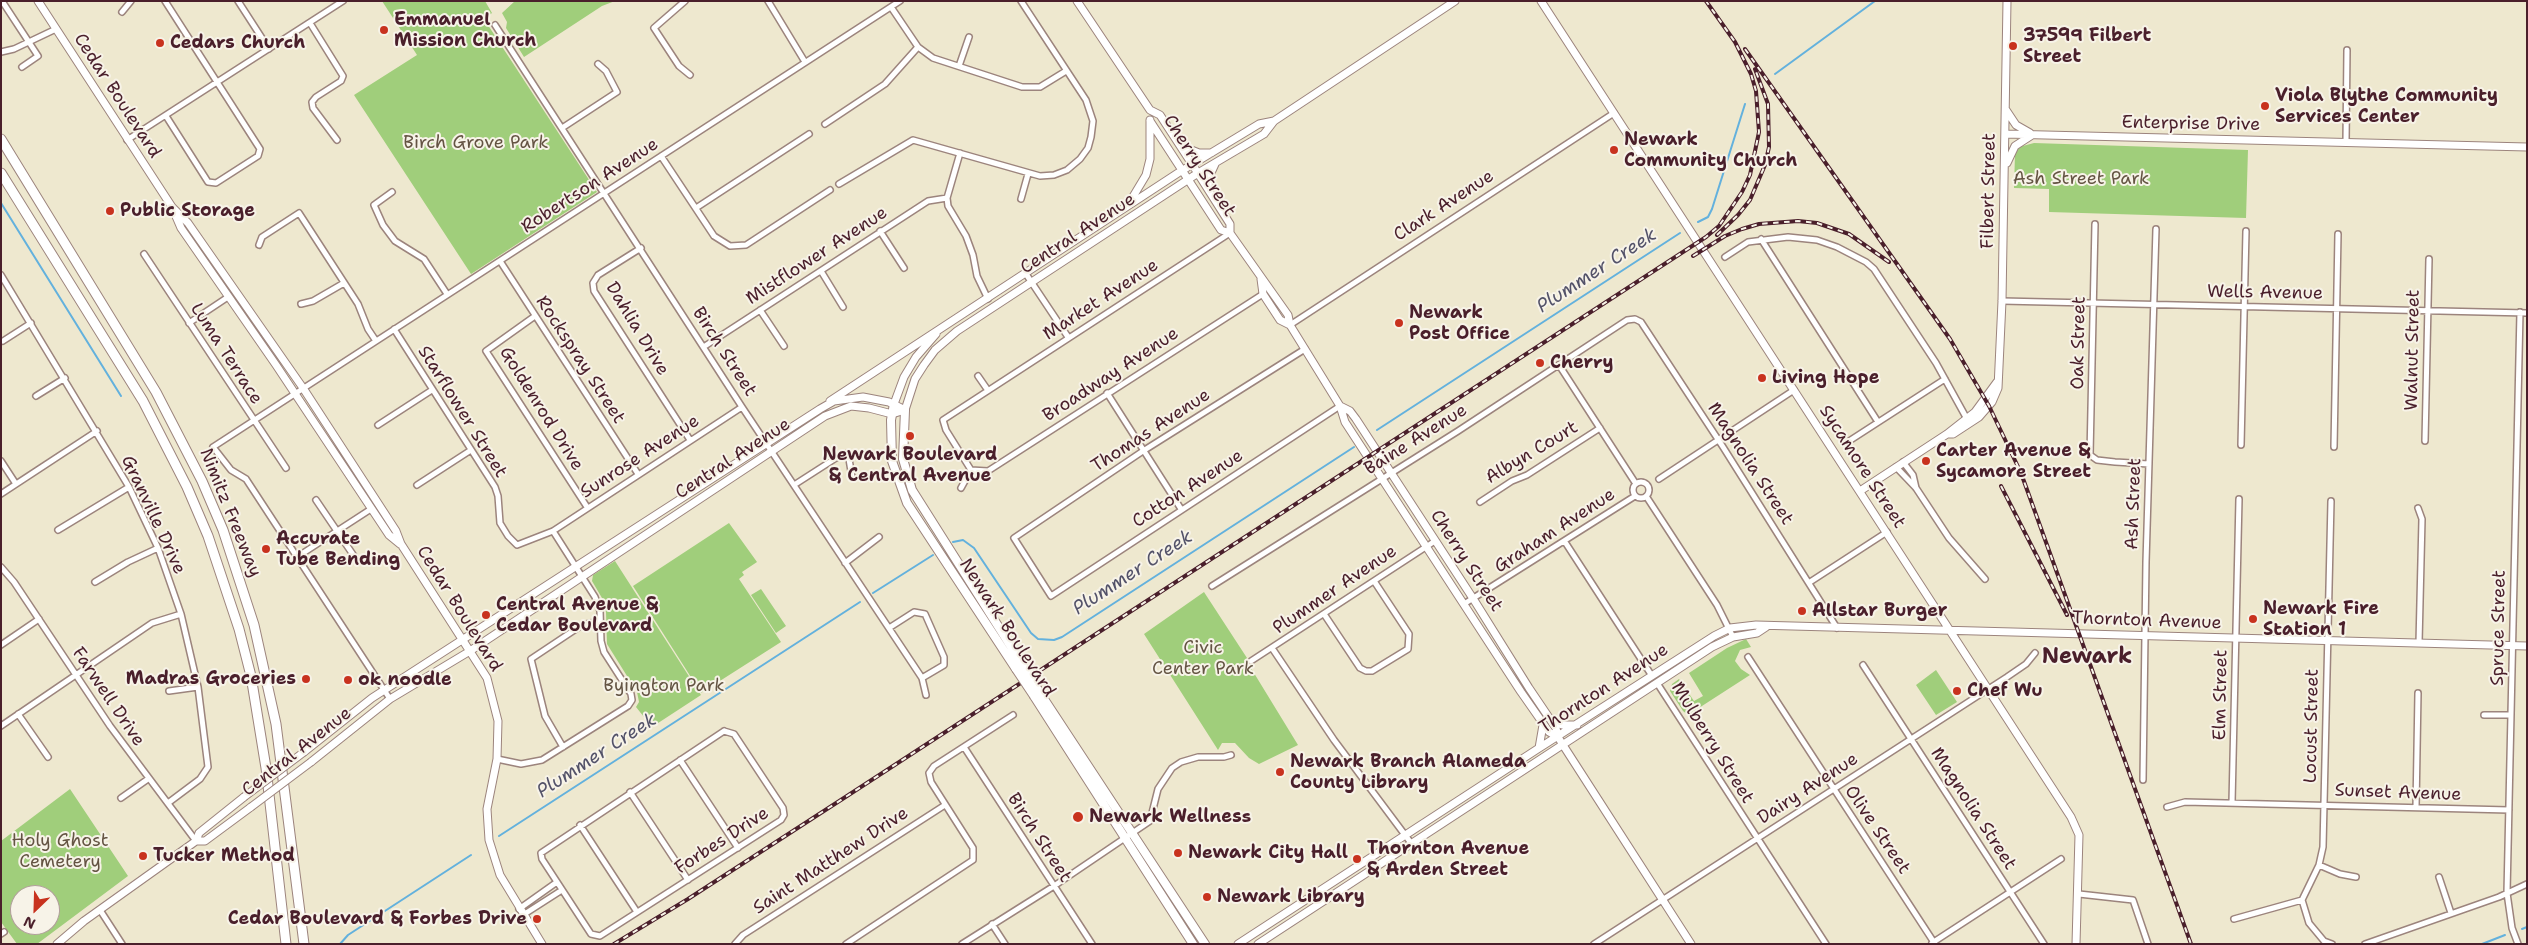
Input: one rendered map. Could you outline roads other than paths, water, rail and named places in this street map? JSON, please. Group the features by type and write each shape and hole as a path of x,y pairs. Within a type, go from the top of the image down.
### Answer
{"highway":[{"name":"Nimitz Freeway","path":"1,140 156,392 199,473 223,530 254,625 276,724 304,944"},
{"name":"Nimitz Freeway","path":"1,173 143,401 183,478 208,536 239,629 251,676 267,777 286,944"}],"main road":[{"name":"Cedar Boulevard","path":"38,1 172,207 181,228 295,393 389,535 401,544"},
{"name":"Cherry Street","path":"1077,1 1150,110 1160,115 1180,145 1230,224 1230,233 1288,315 1290,324 1340,406 1344,422 1543,724 1549,732 1558,737"},
{"name":"Central Avenue","path":"57,944 100,910 196,841 199,833 244,797 385,691 766,443 820,409 848,398 863,397 894,404 905,410 915,378 935,350 957,331 1198,173 1264,134 1274,121 1455,1"},
{"name":"Sycamore Street","path":"1541,1 2071,817 2079,835 2079,894 2076,944"},
{"name":"Filbert Street","path":"1988,403 1997,382 2000,365 2007,1"},
{"path":"2005,167 2015,146 2032,135 2016,124 2006,109"},
{"name":"Cherry Street","path":"1150,110 1150,121 1221,230 1230,233"},
{"path":"1128,204 1146,174 1150,159 1150,121"},
{"name":"Central Avenue","path":"953,321 1026,274 1128,204 1192,164 1259,124 1274,121"},
{"name":"Enterprise Drive","path":"2005,134 2527,147"},
{"path":"1180,145 1199,153 1211,153"},
{"path":"1208,189 1209,177 1215,163"},
{"name":"Cedar Boulevard","path":"172,207 188,223 303,388 396,531 401,544 487,678 498,721 497,759 487,809 489,840 500,875 542,944"},
{"path":"1261,279 1262,294"},
{"name":"Cherry Street","path":"1262,294 1280,320 1290,324"},
{"path":"988,299 994,307"},
{"path":"820,409 855,383 953,321"},
{"name":"Newark Boulevard","path":"953,321 930,339 904,376 892,414 892,461 907,503 1019,666"},
{"path":"1860,491 1946,434 1988,403"},
{"path":"1946,434 1953,434 1970,424 1988,403"},
{"name":"Central Avenue","path":"196,841 205,841 390,700 470,651 825,416 851,406 870,408 892,414"},
{"name":"Cherry Street","path":"1340,406 1350,411 1474,600 1517,670 1556,728 1563,746 1691,944"},
{"path":"892,414 905,410"},
{"name":"Newark Boulevard","path":"905,410 903,459 912,490 1125,839 1193,944"},
{"name":"Thornton Avenue","path":"1238,944 1539,748 1730,628 1756,625 1766,627 2527,646"},
{"name":"Thornton Avenue","path":"1258,944 1712,647 1733,637 1757,633 1766,627"},
{"path":"1510,675 1517,670"},
{"name":"Newark Boulevard","path":"1037,694 1133,834 1205,944"},
{"path":"1550,719 1562,725 1577,725"},
{"path":"1539,748 1543,724"}],"street":[{"path":"2,1 38,56 22,67"},
{"path":"122,12 131,1"},
{"path":"165,1 260,149 258,156 216,183 208,182 166,116"},
{"path":"238,1 270,49"},
{"path":"127,140 343,1"},
{"path":"685,1 654,28 679,66 690,74"},
{"path":"768,1 805,62"},
{"name":"Robertson Avenue","path":"298,557 246,479 231,470 213,447 900,1"},
{"path":"839,184 908,141 919,140 1028,174 1054,175 1067,170 1080,159 1088,148 1093,121 1086,100 1021,1"},
{"path":"891,7 918,47 933,58 1022,87 1040,87 1066,71"},
{"path":"310,23 343,76 341,82 316,97 312,102 313,108 336,140"},
{"name":"Birch Street","path":"495,25 641,248 742,407 922,678 926,695"},
{"path":"1,52 14,49 56,29"},
{"path":"959,66 969,37"},
{"path":"825,124 885,84 918,47"},
{"path":"2346,142 2347,50"},
{"path":"562,128 617,92 606,71 598,64"},
{"name":"Clark Avenue","path":"1290,324 1614,113"},
{"path":"696,208 809,134"},
{"path":"960,153 947,198 951,214 966,236 971,248 977,276 988,299"},
{"path":"661,156 718,240 738,246 746,245 830,190"},
{"path":"1021,199 1028,174"},
{"path":"392,192 374,205 383,225 396,242 424,259 447,294"},
{"name":"Mistflower Avenue","path":"704,346 928,201 947,198"},
{"path":"259,245 262,237 299,213 358,304 368,329 376,341"},
{"name":"Oak Street","path":"2095,224 2090,455 2097,460 2149,464"},
{"name":"Ash Street","path":"2143,780 2152,304 2156,229"},
{"path":"880,231 904,268"},
{"path":"2241,445 2246,231"},
{"name":"Market Avenue","path":"972,470 946,430 943,420 987,389 1230,233"},
{"path":"2334,447 2338,234"},
{"path":"1725,257 1748,242 1788,236 1817,240 1837,246 1870,265 1945,379 1967,418"},
{"path":"1760,239 1878,422"},
{"name":"Dahlia Drive","path":"641,248 598,275 593,283 594,291 690,440"},
{"name":"Luma Terrace","path":"144,254 286,468"},
{"name":"Walnut Street","path":"2425,441 2430,259"},
{"name":"Rockspray Street","path":"500,261 638,474"},
{"path":"820,270 844,306"},
{"path":"1026,274 1068,337"},
{"name":"Granville Drive","path":"1,275 65,378 129,487 158,548 181,614 198,687 208,767 200,779 168,803"},
{"path":"300,304 314,301 344,282"},
{"name":"Broadway Avenue","path":"972,470 988,471 1262,294"},
{"path":"189,323 228,297"},
{"name":"Wells Avenue","path":"2002,301 2527,313"},
{"path":"760,310 784,346"},
{"name":"Spruce Street","path":"2518,944 2512,928 2507,894 2520,312"},
{"name":"Goldenrod Drive","path":"535,316 486,350 587,508"},
{"name":"Baine Avenue","path":"1212,586 1380,478 1391,474 1627,320 1635,319"},
{"name":"Magnolia Street","path":"1635,319 1641,322 1810,582 1837,628"},
{"path":"3,341 31,323"},
{"name":"Starflower Street","path":"394,329 495,487 498,496 500,523 512,541 517,545 553,532"},
{"name":"Thomas Avenue","path":"1051,596 1014,538 1143,451 1305,349"},
{"path":"1559,366 1636,484"},
{"path":"978,376 987,389"},
{"path":"36,396 65,378"},
{"path":"1846,443 1945,379"},
{"path":"378,425 432,390"},
{"path":"1659,479 1794,390"},
{"path":"1107,393 1181,510"},
{"name":"Cotton Avenue","path":"1051,596 1340,406"},
{"name":"Sunrose Avenue","path":"553,532 742,407"},
{"name":"Albyn Court","path":"1480,502 1512,481 1527,475 1600,428"},
{"path":"1,494 97,431"},
{"path":"417,485 471,450"},
{"path":"794,486 836,458 848,453 852,477"},
{"path":"1,461 16,484"},
{"path":"1900,464 1949,538 1985,579"},
{"path":"961,488 972,470"},
{"path":"1636,484 1643,483 1647,486 1646,496"},
{"path":"1636,484 1633,489 1635,496 1641,498 1646,496"},
{"path":"58,530 129,487"},
{"name":"Graham Avenue","path":"1464,604 1474,600 1635,496"},
{"path":"1646,496 1730,628 1733,637"},
{"name":"Elm Street","path":"2232,803 2239,499"},
{"path":"316,500 358,562"},
{"name":"Locust Street","path":"2302,900 2319,865 2323,847 2331,501"},
{"path":"2418,508 2422,519 2420,643"},
{"path":"371,509 298,557 390,700"},
{"path":"497,759 532,763 542,760 628,706 632,700 631,694 604,652 600,611 595,597 553,532"},
{"path":"1810,582 1886,532"},
{"path":"845,563 879,537"},
{"name":"Plummer Avenue","path":"1251,661 1435,541"},
{"name":"Mulberry Street","path":"1565,542 1652,676"},
{"path":"95,582 128,562 158,548"},
{"name":"Farwell Drive","path":"1,566 148,779 196,841"},
{"path":"1324,614 1360,668 1366,671 1372,671 1408,649 1409,634 1374,581"},
{"path":"889,628 914,612 925,614 944,657 944,666 922,678"},
{"path":"1,726 152,623 181,614"},
{"path":"1,645 39,619"},
{"path":"563,747 545,716 531,659 582,625 600,621"},
{"path":"1272,648 1334,740 1411,843"},
{"name":"Dairy Avenue","path":"1594,944 2026,664 2035,653"},
{"name":"Olive Street","path":"1748,657 1933,943"},
{"name":"Magnolia Street","path":"1863,665 2044,944"},
{"name":"Mulberry Street","path":"1657,683 1756,839 1826,944"},
{"path":"169,692 198,687"},
{"path":"2416,807 2418,693"},
{"path":"18,714 48,757"},
{"path":"2484,714 2511,715"},
{"path":"846,944 973,860 973,848 930,782 929,773 934,766 1013,715"},
{"name":"Forbes Drive","path":"724,731 729,731 734,734 772,792 784,815 781,820 738,848 600,936 595,937 591,934 542,860 541,853 630,792 724,731"},
{"name":"Birch Street","path":"964,747 1092,944"},
{"path":"962,944 1054,886 1150,821 1158,789 1172,768 1181,762 1203,756 1224,758 1231,755"},
{"path":"680,760 738,848"},
{"path":"122,798 148,779"},
{"path":"630,792 688,880"},
{"name":"Sunset Avenue","path":"2167,807 2185,802 2509,810"},
{"name":"Saint Matthew Drive","path":"735,944 743,935 945,805"},
{"path":"580,825 637,912"},
{"path":"1933,943 2061,859"},
{"path":"2319,865 2340,874 2356,877"},
{"path":"2439,877 2452,913"},
{"path":"521,912 558,882"},
{"path":"2365,944 2507,894 2527,884"},
{"path":"521,912 562,890"},
{"path":"2079,894 2133,900 2148,944"},
{"path":"2234,919 2302,900 2309,923 2323,942 2332,944"},
{"path":"100,910 122,944"},
{"path":"992,924 1005,944"}],"waterway":[{"name":"Plummer Creek","path":"1775,74 1875,1"},
{"name":"Plummer Creek","path":"1698,222 1708,217 1712,209 1745,104"},
{"path":"1,203 121,396"},
{"name":"Plummer Creek","path":"1377,430 1680,233"},
{"name":"Plummer Creek","path":"953,542 963,540 974,548 1031,633 1038,639 1054,640 1062,637 1354,447"},
{"name":"Plummer Creek","path":"873,593 933,555"},
{"name":"Plummer Creek","path":"499,836 860,602"},
{"name":"Plummer Creek","path":"340,944 348,935 471,855"},
{"path":"2522,929 2527,927"},
{"path":"2482,944 2505,935"}],"railway":[{"path":"614,944 688,899 847,796 1706,237 1719,226 1742,192 1750,175 1759,132 1756,91 1751,74 1735,42 1706,1"},
{"path":"1745,49 1950,339 1989,406 2021,473 2191,944"},
{"path":"1717,235 1738,215 1750,200 1765,165 1769,147 1768,104 1755,69"},
{"path":"1693,256 1725,236 1742,229 1759,224 1798,221 1817,223 1849,234 1889,262"},
{"path":"2001,486 2067,615"}],"place":[{"name":"Emmanuel Mission Church","path":"384,30"},
{"name":"Cedars Church","path":"160,43"},
{"name":"37599 Filbert Street","path":"2013,46"},
{"name":"Viola Blythe Community Services Center","path":"2265,106"},
{"name":"Newark Community Church","path":"1614,150"},
{"name":"Public Storage","path":"110,211"},
{"name":"Newark Post Office","path":"1399,323"},
{"name":"Cherry","path":"1540,363"},
{"name":"Living Hope","path":"1762,378"},
{"name":"Newark Boulevard & Central Avenue","path":"910,436"},
{"name":"Carter Avenue & Sycamore Street","path":"1926,461"},
{"name":"Accurate Tube Bending","path":"266,549"},
{"name":"Allstar Burger","path":"1802,611"},
{"name":"Central Avenue & Cedar Boulevard","path":"486,615"},
{"name":"Newark Fire Station 1","path":"2253,619"},
{"name":"Madras Groceries","path":"306,679"},
{"name":"ok noodle","path":"348,680"},
{"name":"Chef Wu","path":"1957,691"},
{"name":"Newark Branch Alameda County Library","path":"1280,772"},
{"name":"Newark Wellness","path":"1078,817"},
{"name":"Newark City Hall","path":"1178,853"},
{"name":"Tucker Method","path":"143,856"},
{"name":"Thornton Avenue & Arden Street","path":"1357,859"},
{"name":"Newark Library","path":"1207,897"},
{"name":"Cedar Boulevard & Forbes Drive","path":"537,919"}],"district":[{"name":"Newark","path":"2087,657"}],"park label":[{"name":"Birch Grove Park","path":"476,143"},
{"name":"Ash Street Park","path":"2081,179"},
{"name":"Civic Center Park","path":"1203,658"},
{"name":"Byington Park","path":"664,686"},
{"name":"Holy Ghost Cemetery","path":"60,851"}]}
